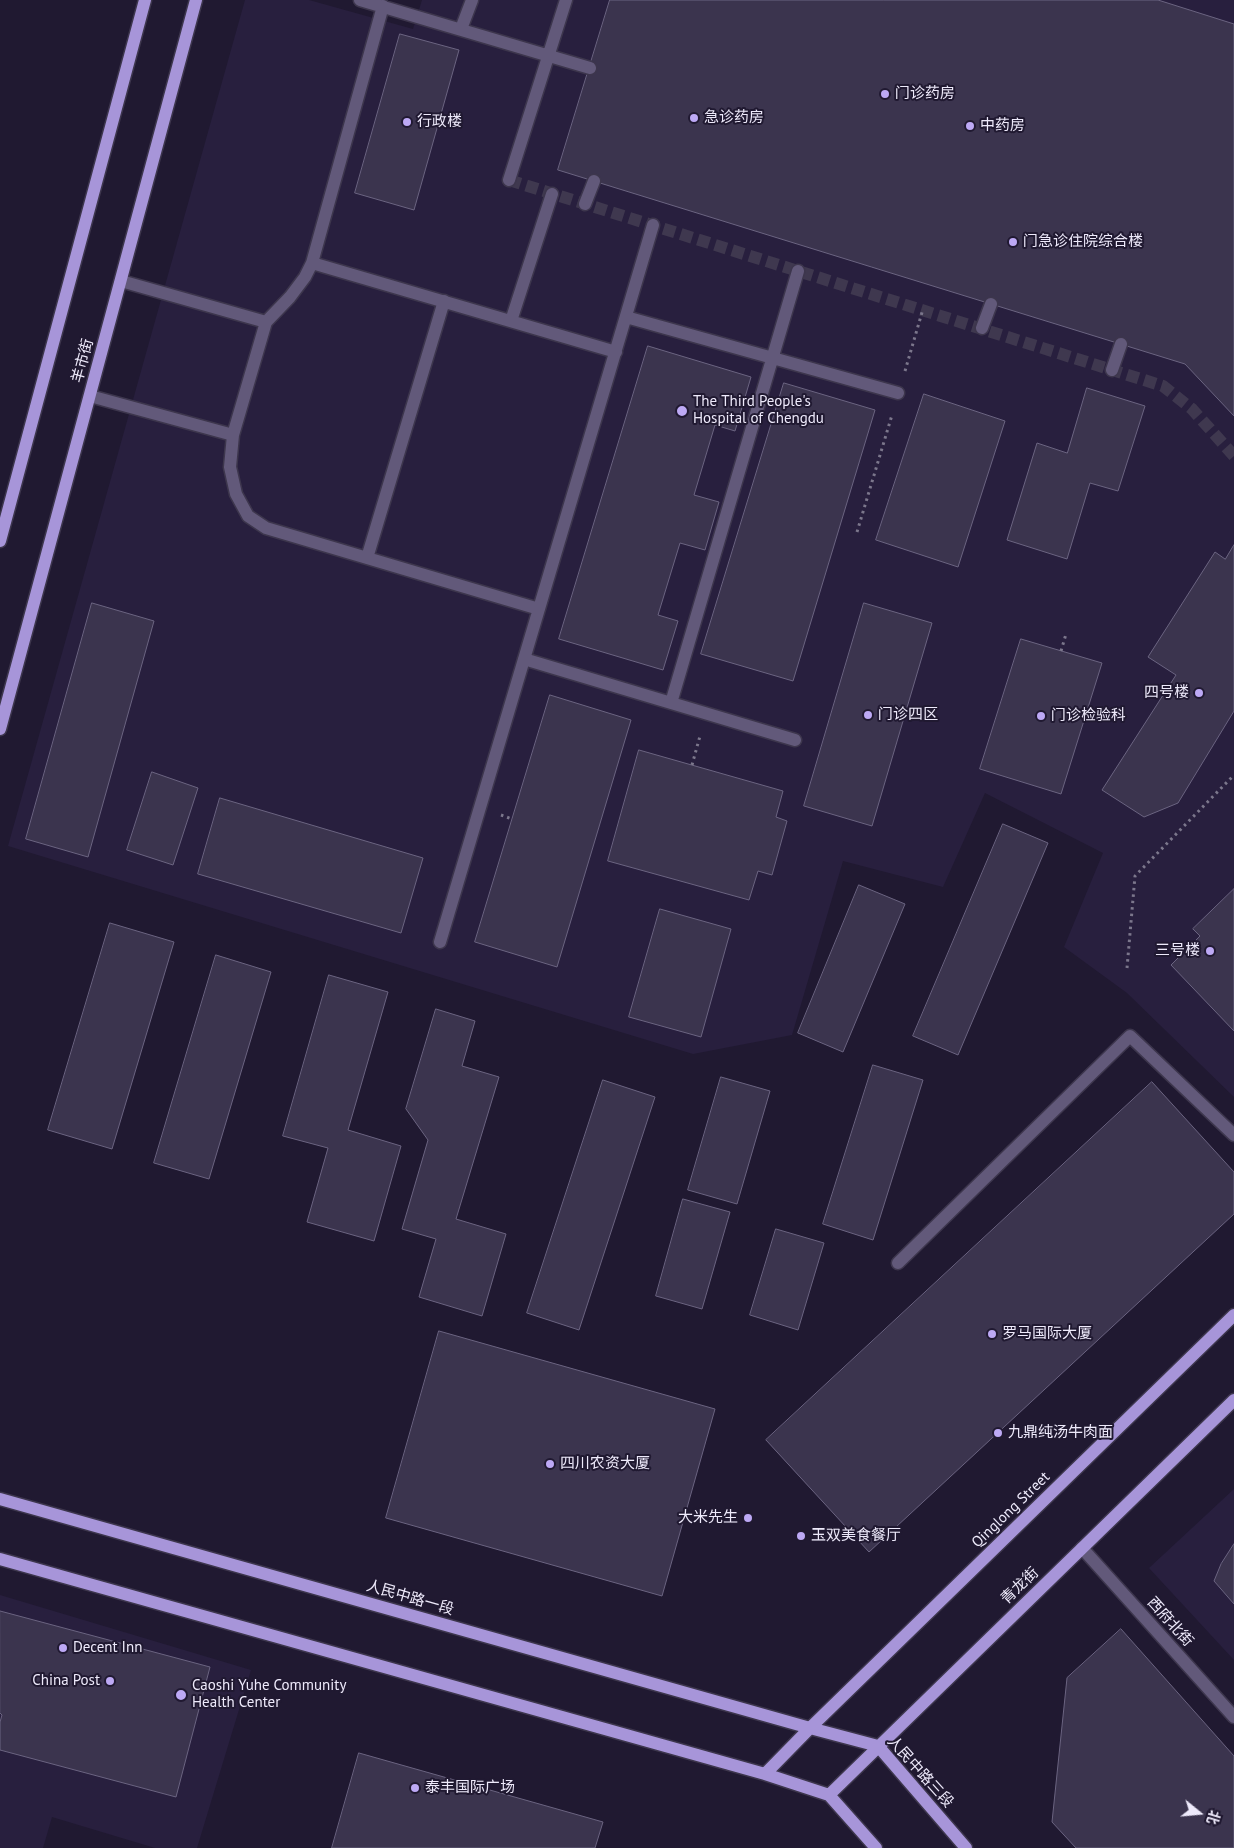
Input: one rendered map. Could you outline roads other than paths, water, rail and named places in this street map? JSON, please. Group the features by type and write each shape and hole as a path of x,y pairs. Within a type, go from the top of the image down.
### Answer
{"main road":[{"path":"0,541 145,0"},
{"name":"羊市街","path":"0,729 196,0"},
{"name":"Qinglong Street","path":"810,1728 1234,1315"},
{"name":"青龙街","path":"829,1794 1234,1400"},
{"name":"人民中路一段","path":"0,1499 810,1728"},
{"path":"0,1559 765,1774 829,1794 876,1848"},
{"path":"765,1774 810,1728"},
{"name":"人民中路三段","path":"810,1728 878,1746 966,1848"}],"street":[{"path":"360,0 590,68"},
{"path":"461,29 472,0"},
{"path":"509,180 566,0"},
{"path":"383,6 312,263 305,277 290,297 266,322 233,435 230,467 236,494 248,516 266,528 539,609"},
{"path":"585,204 594,181"},
{"path":"511,320 552,194"},
{"path":"440,942 653,225"},
{"path":"312,263 616,352"},
{"path":"671,703 774,359 798,271"},
{"path":"121,281 266,322"},
{"path":"367,558 444,302"},
{"path":"982,328 991,304"},
{"path":"626,317 898,393"},
{"path":"1112,370 1121,344"},
{"path":"90,396 233,435"},
{"path":"524,659 796,740"},
{"path":"898,1263 1130,1036 1234,1135"},
{"name":"西府北街","path":"1082,1548 1234,1717"}],"tunnel":[{"path":"509,180 1163,386 1192,409 1234,456"}],"place":[{"name":"门诊药房","path":"885,94"},
{"name":"急诊药房","path":"694,118"},
{"name":"行政楼","path":"407,122"},
{"name":"中药房","path":"970,126"},
{"name":"门急诊住院综合楼","path":"1013,242"},
{"name":"The Third People's Hospital of Chengdu","path":"682,411"},
{"name":"四号楼","path":"1199,693"},
{"name":"门诊四区","path":"868,715"},
{"name":"门诊检验科","path":"1041,716"},
{"name":"三号楼","path":"1210,951"},
{"name":"罗马国际大厦","path":"992,1334"},
{"name":"九鼎纯汤牛肉面","path":"998,1433"},
{"name":"四川农资大厦","path":"550,1464"},
{"name":"大米先生","path":"748,1518"},
{"name":"玉双美食餐厅","path":"801,1536"},
{"name":"Decent Inn","path":"63,1648"},
{"name":"China Post","path":"110,1681"},
{"name":"Caoshi Yuhe Community Health Center","path":"181,1695"},
{"name":"泰丰国际广场","path":"415,1788"}]}
